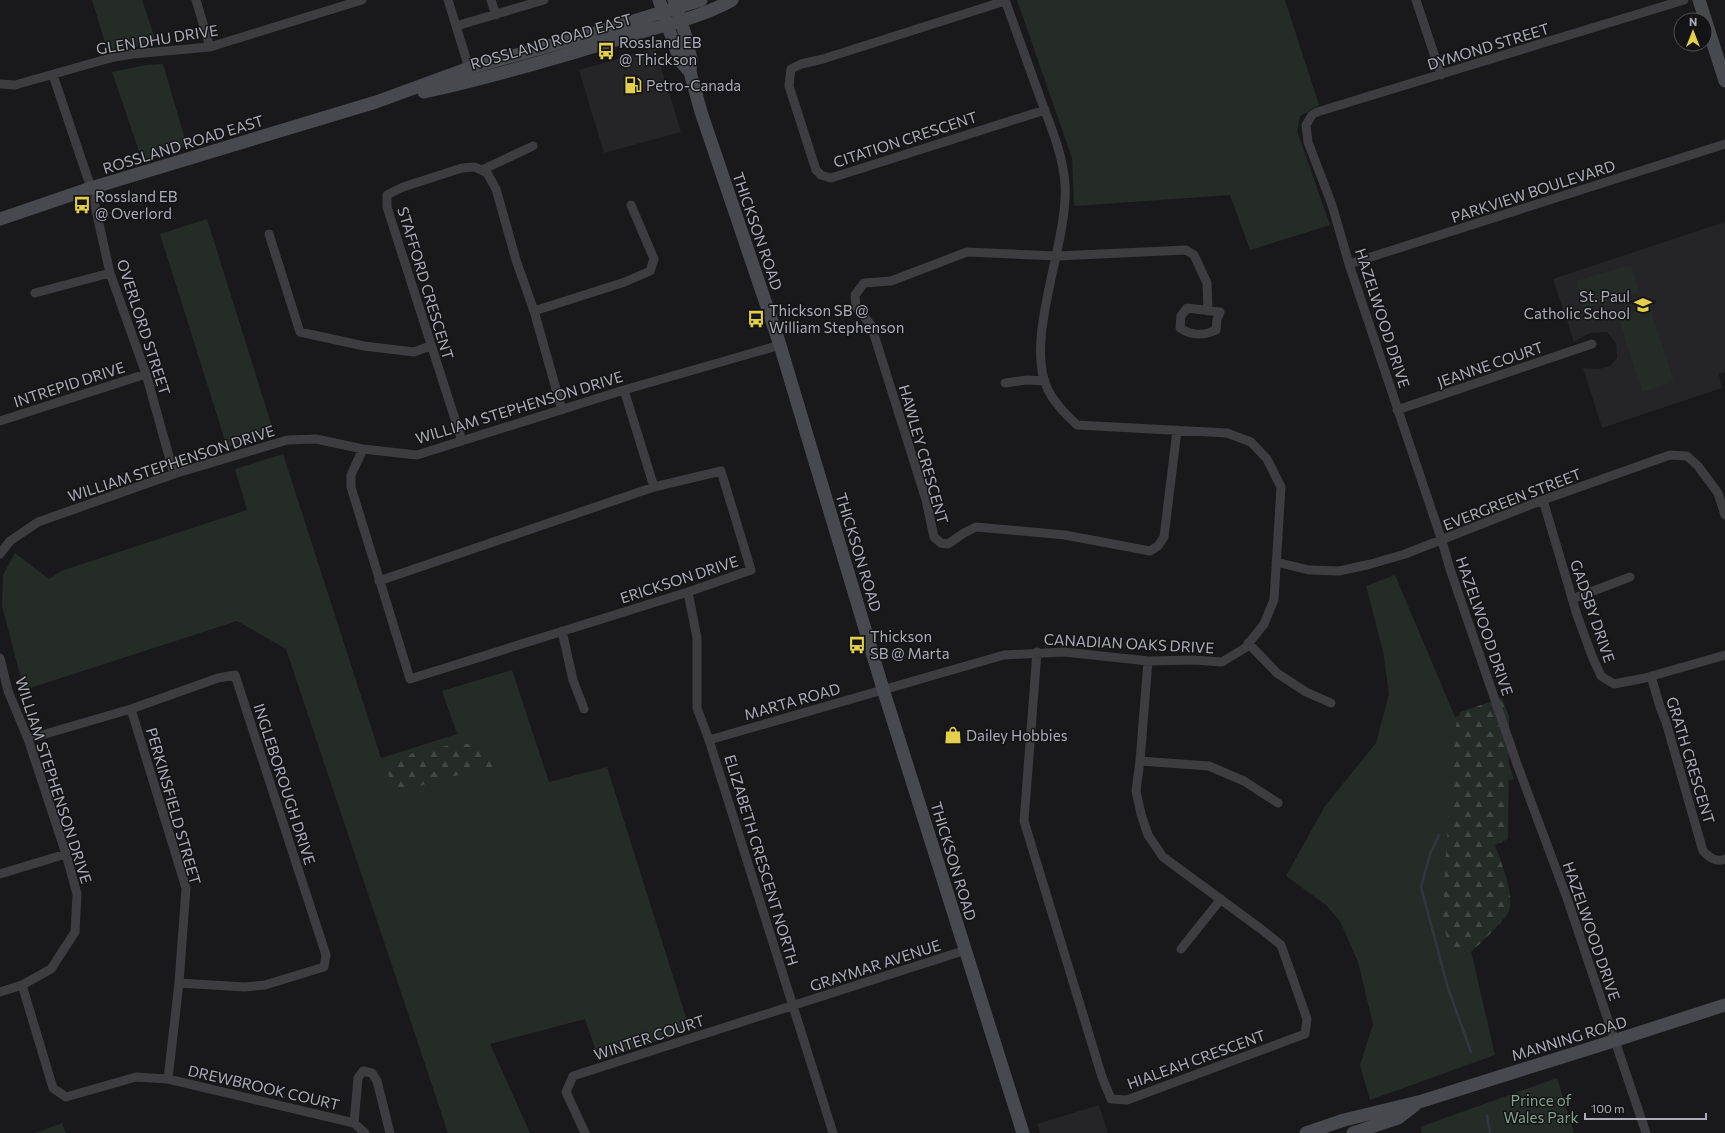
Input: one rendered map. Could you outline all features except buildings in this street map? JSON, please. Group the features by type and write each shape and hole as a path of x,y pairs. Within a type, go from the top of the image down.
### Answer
{"main road":[{"name":"ROSSLAND ROAD EAST","path":"0,219 91,188 376,102 469,68 592,34 677,9 701,0"},
{"name":"ROSSLAND ROAD EAST","path":"677,9 717,9 732,0"},
{"path":"1699,0 1725,81"},
{"name":"THICKSON ROAD","path":"677,9 691,59 690,72 701,112 780,345 883,689 1024,1133"},
{"name":"ROSSLAND ROAD EAST","path":"376,102 473,81 574,52 663,12"},
{"name":"THICKSON ROAD","path":"663,12 680,61 690,72"},
{"name":"MANNING ROAD","path":"1306,1133 1344,1120 1422,1101 1725,1005"},
{"name":"MANNING ROAD","path":"1353,1133 1398,1118 1422,1101"}],"street":[{"path":"196,0 210,47"},
{"name":"GLEN DHU DRIVE","path":"0,84 15,85 120,56 210,47 345,3 362,0"},
{"path":"448,0 469,68"},
{"path":"491,0 496,15"},
{"path":"456,26 542,0"},
{"name":"CANADIAN OAKS DRIVE","path":"883,689 1004,655 1037,652 1064,652 1148,660 1194,660 1222,662 1245,648 1264,624 1274,600 1281,487 1267,459 1251,442 1227,433 1077,425 1061,410 1048,390 1040,362 1042,327 1057,256 1064,211 1065,184 1059,149 1005,0"},
{"name":"CITATION CRESCENT","path":"1005,0 823,59 801,64 791,69 789,86 816,170 821,175 831,178 1045,110"},
{"path":"1416,0 1441,75"},
{"name":"DYMOND STREET","path":"1306,125 1312,115 1318,112 1684,0"},
{"name":"OVERLORD STREET","path":"53,75 91,188 110,273 146,374 174,474"},
{"name":"HAZELWOOD DRIVE","path":"1306,125 1308,142 1332,205 1349,264 1442,541 1450,569 1517,764 1568,901 1646,1133"},
{"name":"PARKVIEW BOULEVARD","path":"1349,264 1725,144"},
{"path":"482,170 533,146"},
{"name":"STAFFORD CRESCENT","path":"462,441 430,346 387,208 387,195 403,187 462,168 475,168 482,170"},
{"path":"482,170 487,173 496,189 516,260 534,312 562,410"},
{"path":"534,312 625,282 650,271 654,259 631,205"},
{"path":"269,234 300,332 364,346 414,352 430,346"},
{"path":"1057,256 1186,250 1194,255 1207,283 1208,312"},
{"name":"HAWLEY CRESCENT","path":"1057,256 967,252 891,281 864,283 855,295 856,307 871,325 926,500 934,538 941,543 948,544 964,532 976,527 1065,535 1150,551 1158,546 1164,537 1177,430"},
{"path":"35,293 110,273"},
{"name":"JEANNE COURT","path":"1397,410 1592,344"},
{"name":"WILLIAM STEPHENSON DRIVE","path":"0,553 10,541 38,522 174,474 287,440 316,439 363,448 417,455 624,390 780,345"},
{"name":"INTREPID DRIVE","path":"0,421 146,374"},
{"path":"1005,383 1027,380 1045,381"},
{"path":"624,390 654,487"},
{"name":"ERICKSON DRIVE","path":"363,448 351,475 351,487 379,581 410,679 688,592 751,570 721,471 654,487 379,581"},
{"name":"EVERGREEN STREET","path":"1276,562 1309,570 1339,571 1406,554 1442,541 1542,500 1670,455 1687,456 1698,466 1718,493 1725,515"},
{"name":"GADSBY DRIVE","path":"1542,500 1572,599 1592,656 1601,676 1614,684 1651,676 1725,654"},
{"path":"1572,599 1630,577"},
{"name":"ELIZABETH CRESCENT NORTH","path":"688,592 697,638 697,708 709,740 833,1133"},
{"path":"562,631 573,680 584,709"},
{"path":"1248,643 1277,673 1306,692 1331,702"},
{"name":"HIALEAH CRESCENT","path":"1037,652 1024,821 1102,1077 1111,1099 1128,1100 1305,1034 1307,1019 1281,945 1163,857 1148,835 1141,814 1136,791 1140,761 1148,660"},
{"name":"WILLIAM STEPHENSON DRIVE","path":"0,658 8,691 28,739 66,854 77,894 75,932 51,969 22,985 0,992"},
{"name":"INGLEBOROUGH DRIVE","path":"28,739 131,709 218,678 235,675 326,955 324,967 265,985 245,987 179,983"},
{"name":"GRATH CRESCENT","path":"1651,676 1666,722 1703,851 1711,858 1721,861 1725,859"},
{"name":"MARTA ROAD","path":"709,740 883,689"},
{"name":"PERKINSFIELD STREET","path":"131,709 186,888 179,983 168,1079"},
{"path":"1140,761 1209,766 1244,781 1278,803"},
{"path":"0,874 66,854"},
{"path":"1181,949 1221,899"},
{"name":"GRAYMAR AVENUE","path":"792,1005 966,950"},
{"name":"DREWBROOK COURT","path":"22,985 53,1088 66,1097 136,1077 168,1079 354,1123 365,1133"},
{"name":"WINTER COURT","path":"585,1133 566,1092 573,1076 792,1005"},
{"name":"DREWBROOK COURT","path":"354,1123 358,1078 363,1071 372,1074 377,1081 390,1133"}],"shaded area":[{"path":"655,48 681,132 604,153 579,70"},
{"name":"St. Paul Catholic School","path":"1725,222 1725,372 1719,374 1722,388 1602,428 1583,368 1599,369 1610,366 1617,358 1616,343 1607,332 1590,333 1574,342 1553,279"},
{"path":"1099,1105 1108,1133 1040,1133 1037,1124"}],"green space":[{"path":"92,0 142,0 156,42 108,52"},
{"path":"1017,0 1285,0 1319,105 1300,116 1297,131 1330,225 1250,250 1230,195 1074,206 1072,158"},
{"path":"163,64 187,146 142,160 112,72 146,65"},
{"path":"207,219 274,433 227,447 160,234"},
{"path":"1631,265 1639,292 1584,308 1576,281"},
{"path":"1650,307 1674,382 1642,392 1618,317"},
{"path":"283,454 381,758 457,734 442,691 512,670 549,782 607,767 690,1030 599,1060 585,1019 490,1044 530,1133 448,1133 286,649 237,621 24,690 2,606 3,575 15,553 49,579 61,571 247,510 235,469"},
{"path":"1395,575 1455,717 1489,705 1514,779 1467,793 1467,934 1495,1055 1370,1100 1360,1065 1373,1024 1358,962 1340,921 1326,905 1286,876 1325,806 1376,743 1389,694 1383,651 1366,586"},
{"path":"1502,698 1509,717 1508,839 1495,845 1509,887 1510,904 1509,911 1503,920 1471,952 1450,948 1443,924 1445,866 1456,725 1460,712"},
{"path":"460,743 486,747 508,768 498,767 445,778 394,794 385,763 416,752"},
{"name":"Prince of Wales Park","path":"1557,1078 1574,1133 1422,1133 1420,1127"},
{"path":"62,1123 66,1133 35,1133"}],"waterway":[{"path":"1439,835 1430,854 1421,887 1448,988 1471,1052"},
{"path":"1487,1116 1490,1133"}],"place":[{"name":"Rossland EB @ Thickson","path":"606,51"},
{"name":"Petro-Canada","path":"633,85"},
{"name":"Rossland EB @ Overlord","path":"82,205"},
{"name":"St. Paul Catholic School","path":"1643,305"},
{"name":"Thickson SB @ William Stephenson","path":"756,319"},
{"name":"Thickson SB @ Marta","path":"857,645"},
{"name":"Dailey Hobbies","path":"953,735"}]}
